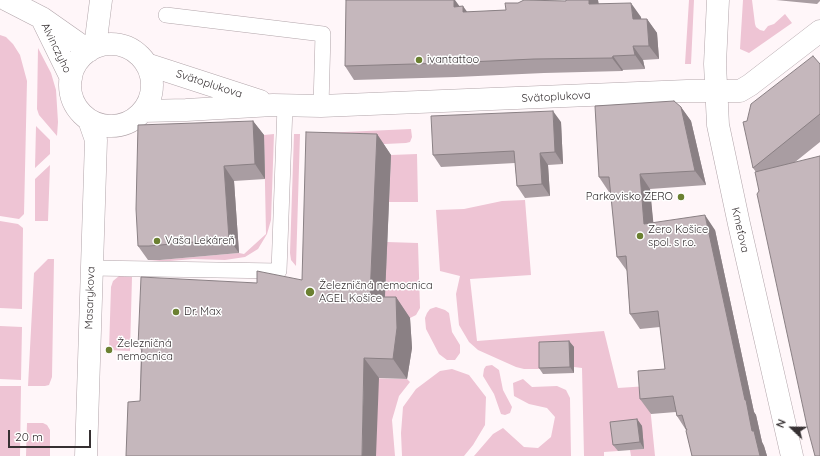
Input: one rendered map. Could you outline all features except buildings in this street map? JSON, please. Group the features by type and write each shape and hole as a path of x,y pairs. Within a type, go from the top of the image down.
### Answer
{"street":[{"name":"Alvinczyho","path":"7,0 99,48"},
{"name":"Kmeťova","path":"718,0 715,64 718,125 731,190 792,456"},
{"path":"99,48 100,4"},
{"name":"Alvinczyho","path":"42,18 71,78"},
{"name":"Svätoplukova","path":"143,111 279,105 322,106 740,91 820,31"},
{"path":"96,140 102,131 133,120 143,111 149,102 152,85 150,71 140,56 131,49 122,46 99,48 81,57 76,64 71,78 73,99 77,108 89,120 107,126 116,126"},
{"name":"Svätoplukova","path":"146,64 279,105"},
{"name":"Masarykova","path":"86,456 96,140 89,120"}],"lane":[{"path":"166,15 323,34 322,106"},
{"path":"91,268 279,272 279,105"}],"shaded area":[{"path":"689,0 694,0 691,64 685,64"},
{"path":"743,0 752,0 755,24 760,30 764,31 768,26 774,24 785,14 792,23 749,53 740,49"},
{"path":"0,35 6,37 13,44 20,55 27,81 24,214 19,219 0,216"},
{"path":"38,48 51,73 56,90 58,122 57,136 39,115 37,109"},
{"path":"36,126 50,140 50,154 35,168"},
{"path":"411,129 412,137 410,142 406,143 364,145 364,133 350,133 349,145 308,290 322,133"},
{"path":"274,134 271,220 267,234 258,249 245,257 225,260 193,259 147,263 148,261 239,253 244,254 266,234 264,135"},
{"path":"294,134 300,134 296,266 291,260 290,253"},
{"path":"417,154 418,202 389,202 391,155"},
{"path":"50,165 48,221 35,221 35,179"},
{"path":"525,200 531,275 470,279 477,341 604,331 618,388 648,386 655,456 631,456 630,450 644,449 641,426 615,428 618,451 604,452 604,456 584,456 582,368 574,367 573,347 543,369 524,369 516,367 478,350 469,342 459,325 456,294 460,276 440,271 436,210 464,209 502,201"},
{"path":"0,221 18,224 23,228 22,309 0,308"},
{"path":"387,242 418,243 420,308 416,315 410,318 384,317"},
{"path":"48,259 54,259 52,377 49,385 28,386 34,273"},
{"path":"119,276 132,277 130,351 109,350 111,287 113,281"},
{"path":"436,307 449,313 452,332 460,345 460,353 455,360 447,360 439,354 426,329 425,318 427,313 430,309"},
{"path":"0,326 22,327 21,380 0,379"},
{"path":"492,365 499,370 503,390 512,407 510,413 505,415 501,414 494,394 483,376 486,366"},
{"path":"452,369 469,375 486,397 485,425 473,445 464,456 402,456 401,433 403,407 416,389 440,371"},
{"path":"366,378 407,379 410,382 399,396 392,420 395,456 376,456"},
{"path":"523,379 532,387 557,386 566,390 570,398 571,456 474,456 493,434 503,428 524,447 538,448 551,437 555,417 547,408 529,404 514,396 513,383"},
{"path":"0,386 21,386 20,456 0,456"},
{"path":"27,423 43,423 47,425 50,430 50,456 26,456"}],"place":[{"name":"ivantattoo","path":"419,60"},
{"name":"Parkovisko ZERO","path":"681,197"},
{"name":"Zero Košice spol. s r.o.","path":"640,236"},
{"name":"Vaša Lekáreň","path":"157,241"},
{"name":"Železničná nemocnica AGEL Košice","path":"310,292"},
{"name":"Dr. Max","path":"176,312"},
{"name":"Železničná nemocnica","path":"109,350"}]}
